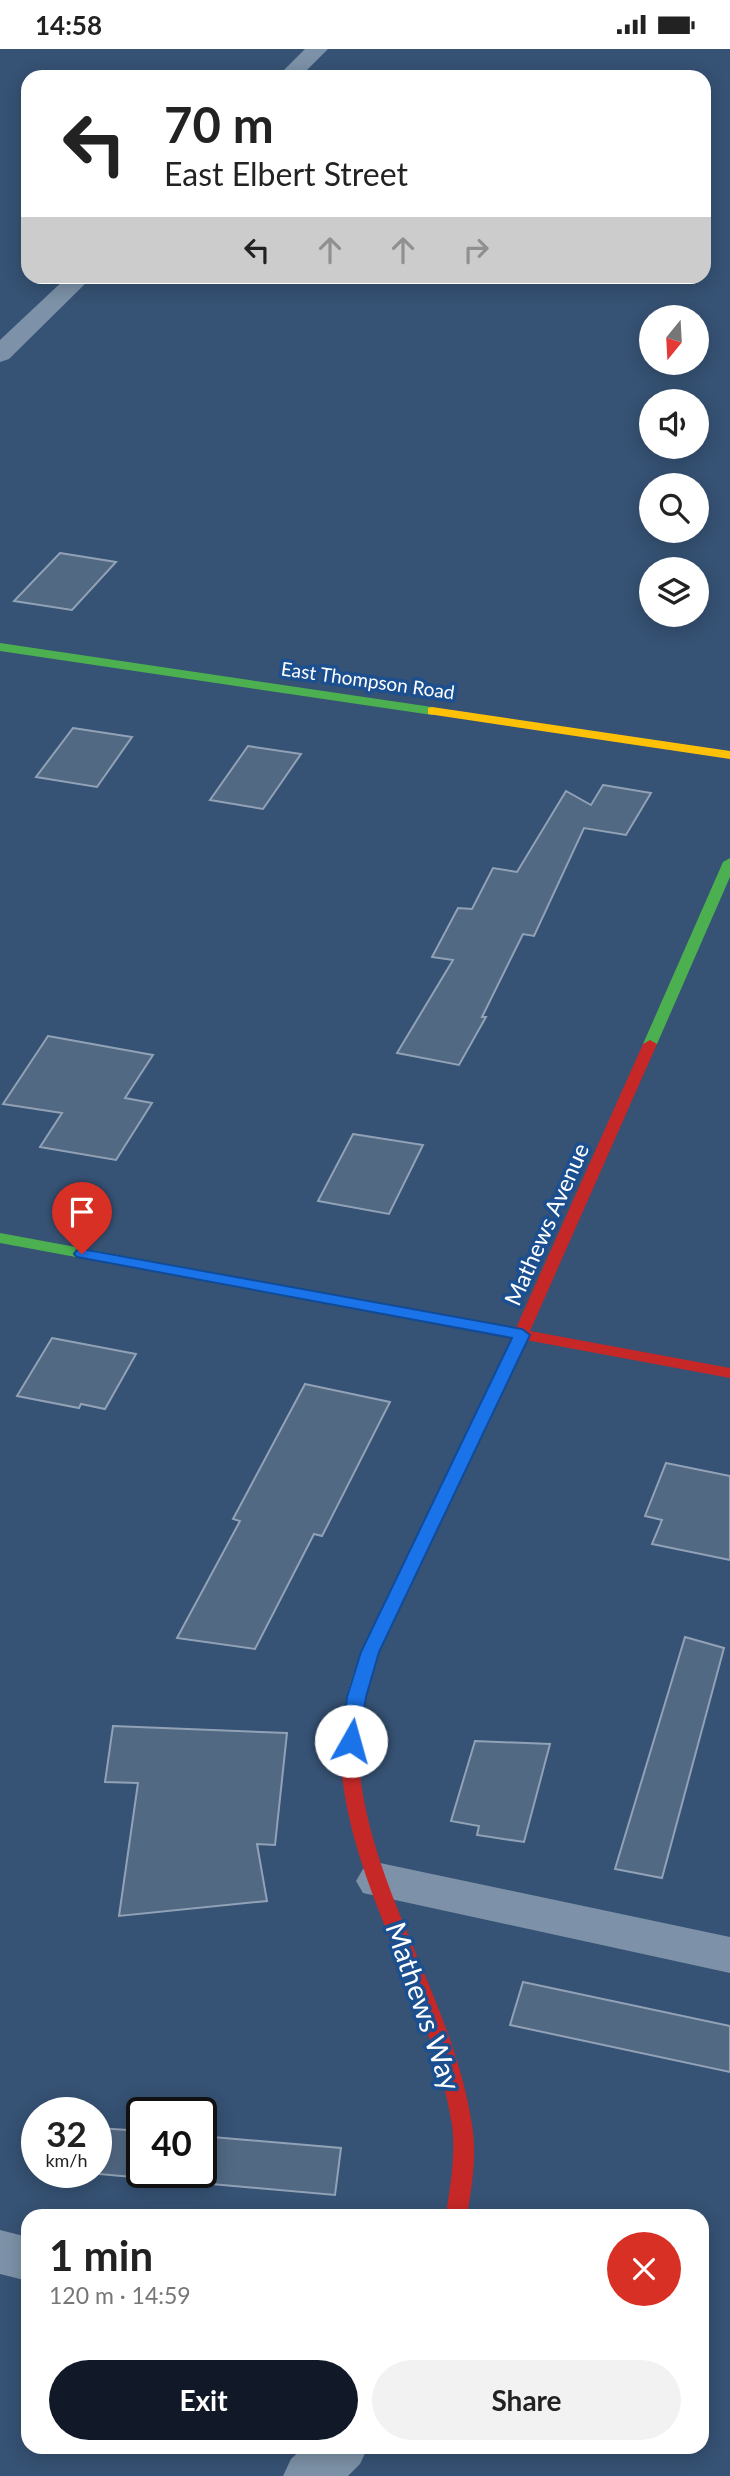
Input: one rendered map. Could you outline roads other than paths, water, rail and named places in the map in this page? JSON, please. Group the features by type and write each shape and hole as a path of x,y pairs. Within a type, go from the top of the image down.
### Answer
{"street":[{"path":"295,70 317,49"},
{"path":"0,353 73,284"},
{"name":"East Thompson Road","path":"0,647 730,755"},
{"name":"Mathews Avenue","path":"380,1881 357,1810 350,1764 356,1697 370,1652 522,1335 730,862"},
{"path":"0,1238 730,1373"},
{"path":"380,1881 730,1955"},
{"name":"Mathews Way","path":"380,1881 451,2072 462,2127 464,2157 458,2209"},
{"path":"0,2252 21,2257"},
{"path":"311,2476 333,2454"}]}
